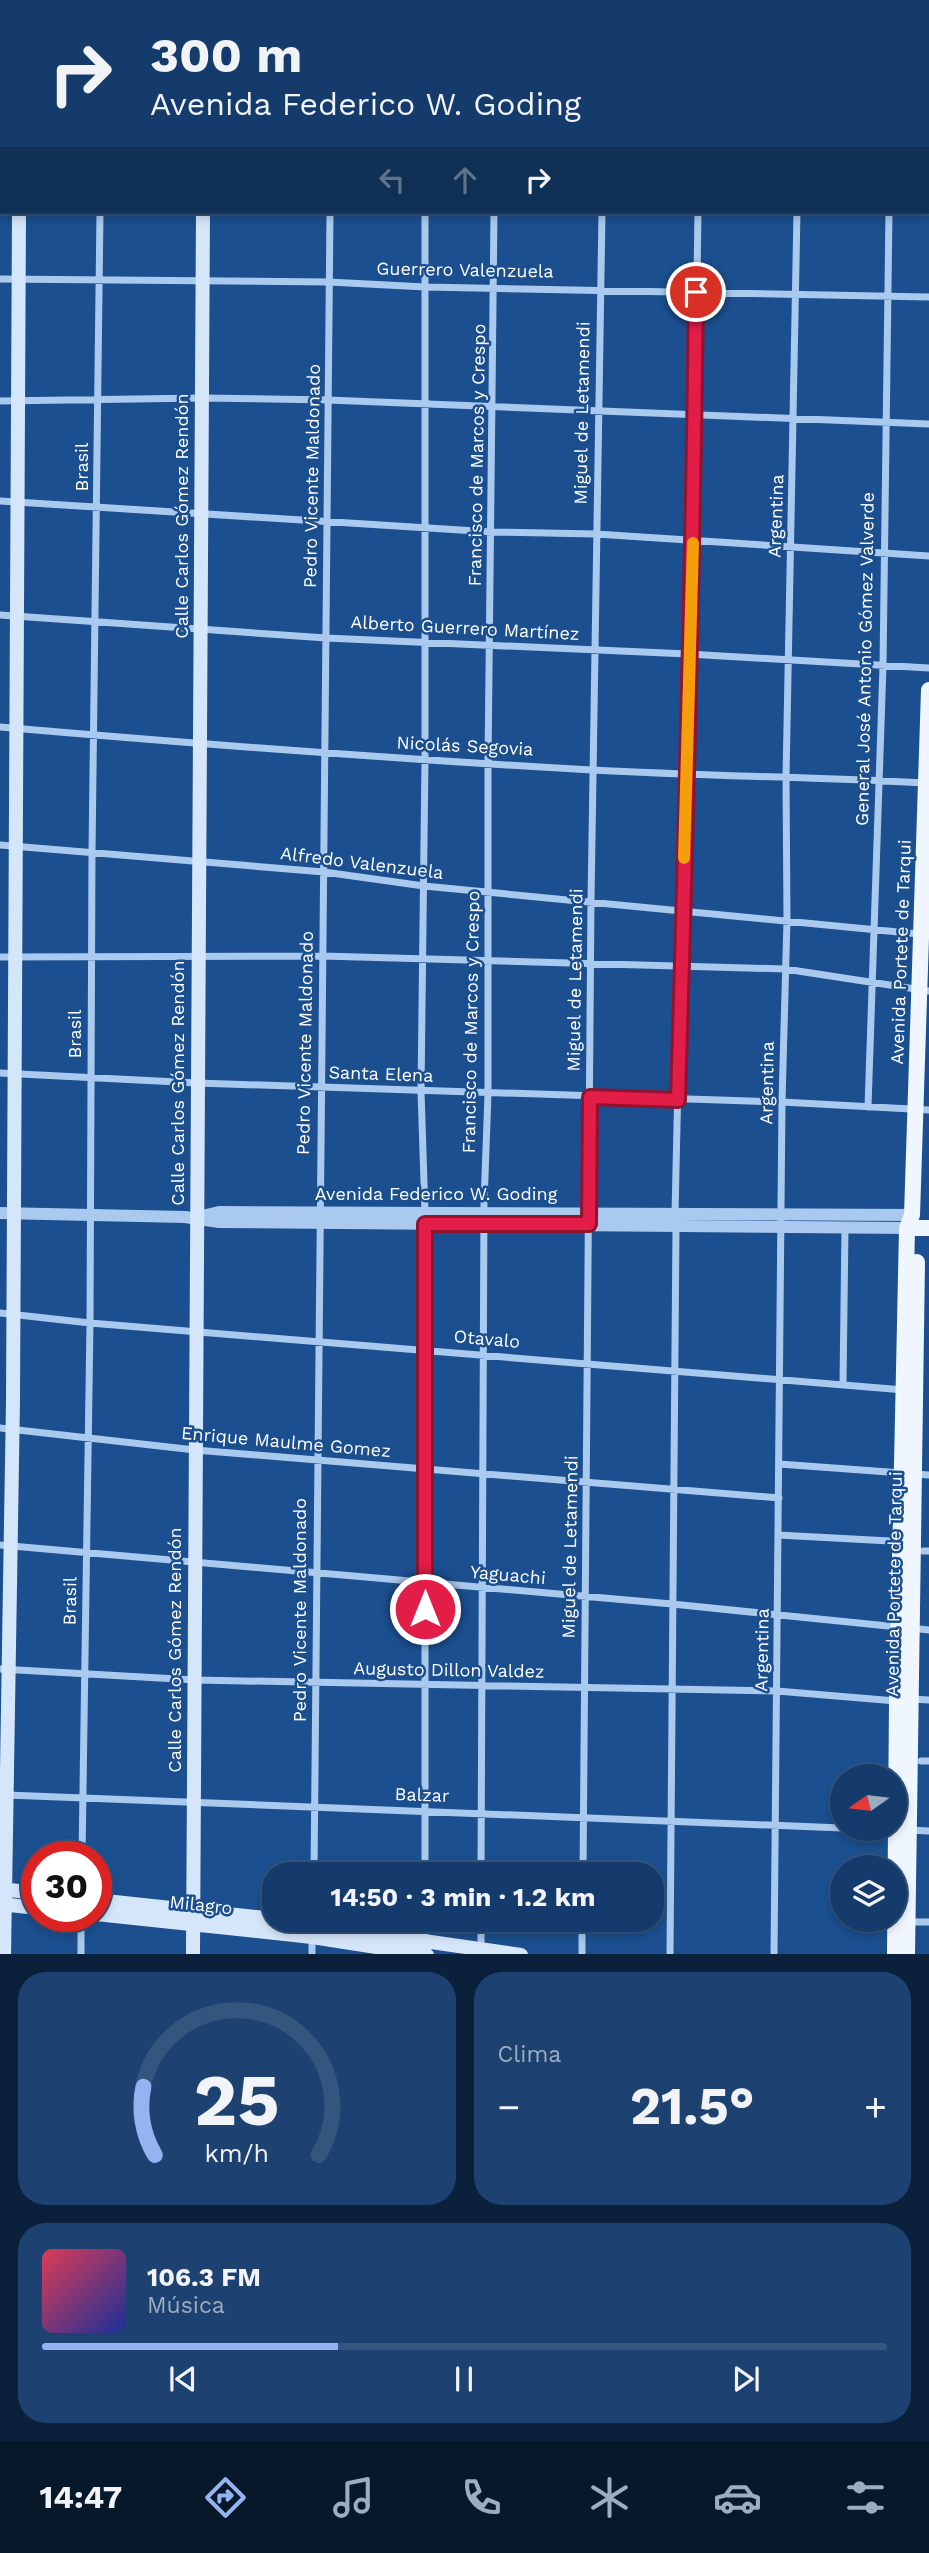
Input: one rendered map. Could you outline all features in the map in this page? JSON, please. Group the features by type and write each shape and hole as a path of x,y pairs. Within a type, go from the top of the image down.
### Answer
{"main road":[{"path":"5,1954 2,1897 7,1074 15,957 19,214"},
{"name":"Calle Carlos Gómez Rendón","path":"193,1954 203,214"},
{"name":"Avenida Portete de Tarqui","path":"903,1764 904,1700 914,1629 916,1225 922,1109 929,690"},
{"name":"Avenida Federico W. Goding","path":"916,1225 929,1216"},
{"name":"Avenida Portete de Tarqui","path":"916,1225 923,1340 916,1392"},
{"name":"Avenida Portete de Tarqui","path":"895,1954 901,1841"},
{"path":"2,1897 21,1895"},
{"path":"2,1897 21,1903"},
{"name":"Milagro","path":"112,1903 193,1917 262,1923"},
{"name":"Milagro","path":"112,1914 262,1919"},
{"name":"Milagro","path":"336,1932 425,1951 508,1954"},
{"name":"Avenida Portete de Tarqui","path":"907,1932 907,1954"}],"street":[{"name":"Brasil","path":"82,1841 100,214"},
{"name":"Pedro Vicente Maldonado","path":"314,1862 330,214"},
{"path":"425,214 426,643 421,1091 425,1219 425,1862"},
{"name":"Francisco de Marcos y Crespo","path":"481,1862 484,1218 488,1094 488,763 494,214"},
{"name":"Miguel de Letamendi","path":"583,1862 591,901 602,214"},
{"path":"670,1954 676,1220 685,773 693,541 698,214"},
{"name":"Argentina","path":"774,1954 782,1102 787,920 786,777 797,214"},
{"name":"General José Antonio Gómez Valverde","path":"868,1107 883,666 889,214"},
{"name":"Guerrero Valenzuela","path":"0,279 329,282 425,287 929,297"},
{"path":"0,401 202,398 328,400 929,424"},
{"path":"0,501 492,532 596,534 929,556"},
{"name":"Alberto Guerrero Martínez","path":"0,615 326,638 929,668"},
{"name":"Nicolás Segovia","path":"0,727 93,737 325,754 593,770 928,783"},
{"name":"Alfredo Valenzuela","path":"0,845 324,872 424,886 925,935"},
{"path":"0,957 322,956 422,961 487,960 785,969 924,990"},
{"name":"Santa Elena","path":"7,1074 922,1109"},
{"name":"Avenida Federico W. Goding","path":"7,1213 196,1218 219,1222 320,1218 484,1218 916,1225"},
{"name":"Avenida Federico W. Goding","path":"781,1222 845,1228 916,1225"},
{"path":"843,1384 845,1228"},
{"name":"Otavalo","path":"7,1313 90,1323 916,1392"},
{"name":"Enrique Maulme Gomez","path":"6,1429 195,1450 779,1498"},
{"path":"779,1464 915,1474"},
{"path":"778,1535 890,1541"},
{"name":"Yaguachi","path":"5,1545 672,1604 914,1629"},
{"name":"Augusto Dillon Valdez","path":"4,1670 195,1680 585,1688 671,1687 929,1700"},
{"name":"Balzar","path":"3,1794 830,1827"},
{"path":"907,1830 929,1831"},
{"path":"907,1922 929,1922"},
{"path":"81,1932 81,1954"},
{"path":"312,1954 313,1932"},
{"path":"425,1932 425,1951"},
{"path":"481,1932 481,1952"},
{"path":"582,1932 582,1954"}],"slow traffic":[{"path":"684,858 693,543"}],"route":[{"path":"425,1609 425,1224 589,1224 590,1097 678,1100 693,541 696,292"}]}
